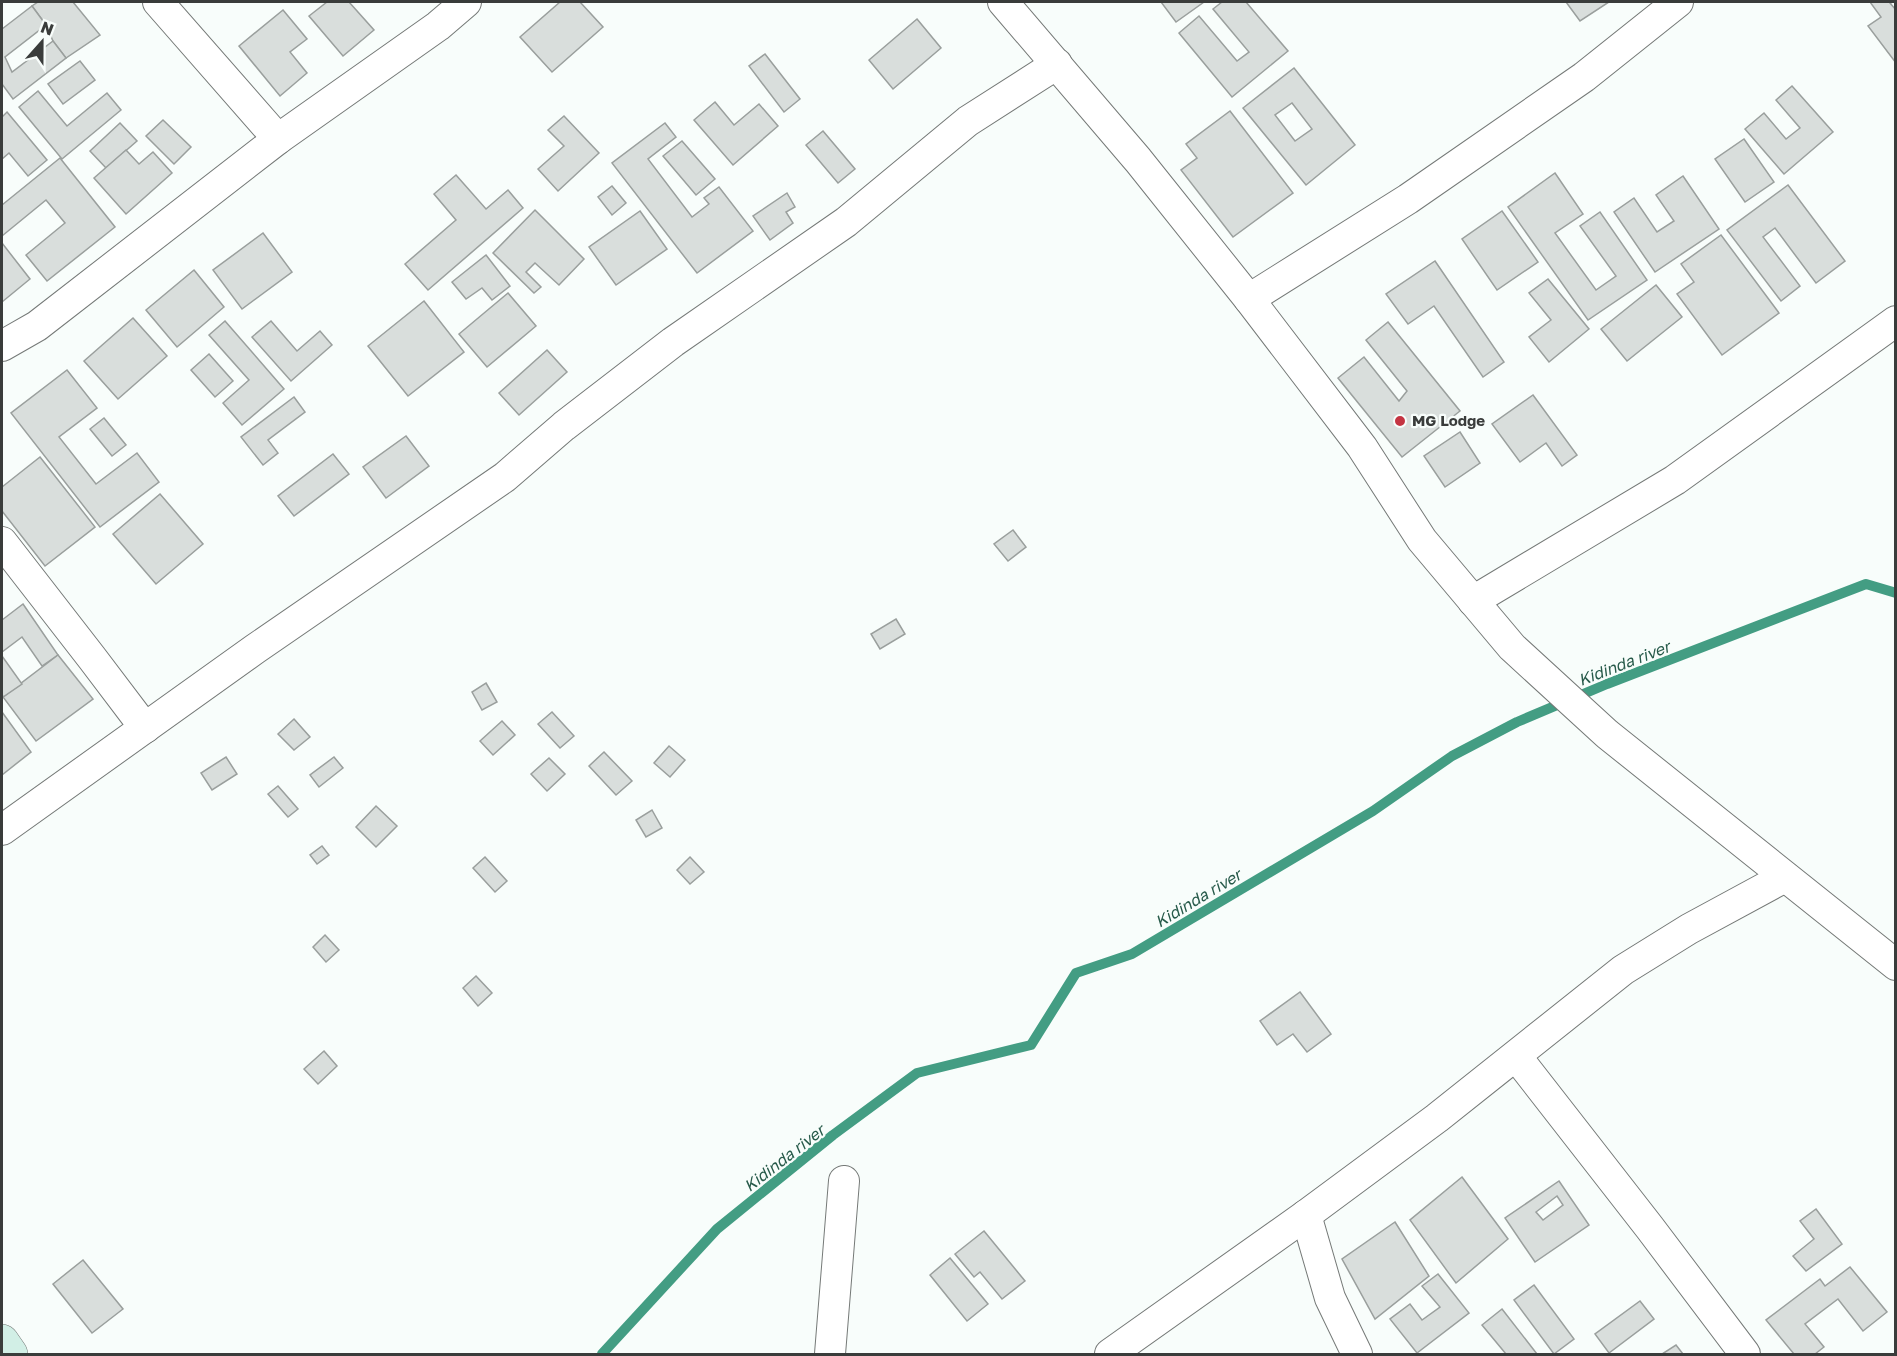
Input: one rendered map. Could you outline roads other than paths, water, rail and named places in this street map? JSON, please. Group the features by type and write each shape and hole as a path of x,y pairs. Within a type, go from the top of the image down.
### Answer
{"main road":[{"path":"2,1341 11,1354"}],"street":[{"path":"158,2 278,139"},
{"path":"2,346 37,326 278,139 438,26 466,2"},
{"path":"1249,299 1408,199 1584,77 1678,2"},
{"path":"1009,4 1249,299 1362,447 1422,540 1512,648 1607,734 1896,965"},
{"path":"2,830 255,649 505,477 564,426 673,342 846,222 968,121 1057,64"},
{"path":"1473,601 1675,480 1896,321"},
{"path":"2,542 145,728"},
{"path":"1110,1354 1306,1215 1437,1118 1623,969 1689,928 1785,877"},
{"path":"1516,1056 1745,1354"},
{"path":"830,1354 844,1181"},
{"path":"1306,1215 1330,1298 1357,1354"}],"waterway":[{"name":"Kidinda river","path":"602,1354 717,1229 833,1135 917,1073 1031,1045 1076,973 1132,954 1373,811 1452,756 1517,722 1607,684 1866,584 1896,593"}],"place":[{"name":"MG Lodge","path":"1400,421"}]}
